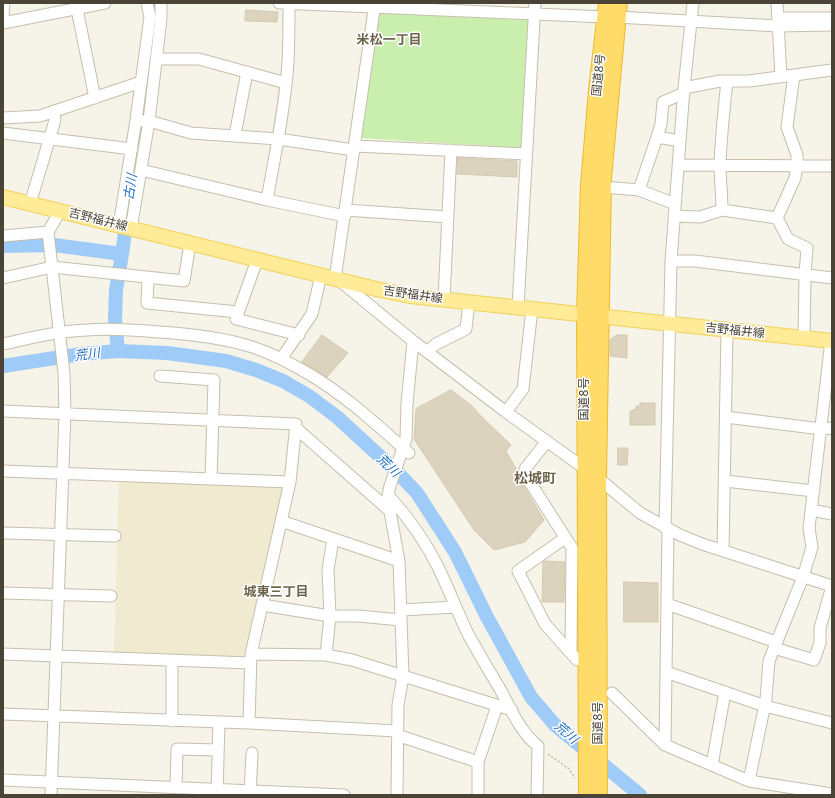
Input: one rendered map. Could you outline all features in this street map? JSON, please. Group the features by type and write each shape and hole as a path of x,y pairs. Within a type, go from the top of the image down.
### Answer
{"highway":[{"name":"国道8号","path":"593,316 603,186 612,10"},
{"name":"国道8号","path":"586,795 585,781 593,730 591,473 593,316 589,185 612,10"}],"main road":[{"name":"吉野福井線","path":"3,197 376,289 410,296 832,341"}],"street":[{"path":"3,16 4,3"},
{"path":"3,23 78,7 105,3"},
{"path":"125,227 132,149 150,17 147,3"},
{"path":"125,227 141,170 149,121 161,19 161,3"},
{"path":"279,3 612,10 691,22 778,22 832,25"},
{"path":"665,745 669,324 671,261 684,91 693,3"},
{"path":"777,3 781,77"},
{"path":"267,200 286,83 289,4"},
{"path":"375,5 337,279 427,352 506,412 591,473 640,513 680,535 723,551 832,586 820,628 820,643 814,660 667,604"},
{"path":"78,7 94,98"},
{"path":"518,307 534,9"},
{"path":"778,22 832,18"},
{"path":"157,58 199,59 286,83"},
{"path":"639,190 661,124 663,102 684,91 720,81 749,81 832,70"},
{"path":"235,135 247,72"},
{"path":"777,218 795,178 797,166 797,154 787,127 794,75"},
{"path":"722,210 720,165 727,81"},
{"path":"3,118 40,116 142,82"},
{"path":"30,204 55,120 54,112"},
{"path":"136,120 149,121 191,132 278,139 354,148 451,150 526,154"},
{"path":"3,133 132,149"},
{"path":"657,137 680,141"},
{"path":"444,299 451,150"},
{"path":"678,165 832,166"},
{"path":"141,170 267,200 345,213 448,217"},
{"path":"603,186 639,190 675,204"},
{"path":"674,216 700,218 722,210 777,218"},
{"path":"51,795 65,413 64,373 49,239 60,211"},
{"path":"777,218 788,239 807,248 804,338"},
{"path":"3,236 49,239"},
{"path":"3,278 52,267 184,281 190,243"},
{"path":"257,260 236,319 299,335"},
{"path":"671,261 695,261 805,275 832,275"},
{"path":"281,359 299,335 312,314 321,275"},
{"path":"148,278 148,303 238,312"},
{"path":"427,352 436,344 466,328 469,302"},
{"path":"506,412 523,389 532,309"},
{"path":"3,344 60,332 87,330 128,330 186,334 237,342 281,359 310,375 337,393 404,450"},
{"path":"723,551 727,330"},
{"path":"397,795 398,705 403,676 399,561 389,510 389,490 404,450 406,439 407,404 413,341"},
{"path":"750,781 765,706 769,661 803,577 812,548 809,528 814,491 826,428 832,341"},
{"path":"160,376 214,380 211,479"},
{"path":"3,411 296,424 297,429 389,510"},
{"path":"726,417 826,428"},
{"path":"250,723 251,659 290,482 297,429"},
{"path":"547,441 525,469 526,476 572,548 574,657 545,624 518,571 565,538"},
{"path":"3,471 290,482"},
{"path":"725,481 814,491"},
{"path":"389,490 399,507 419,534 436,563 468,633 512,710 530,740 538,746 537,795"},
{"path":"811,510 832,514"},
{"path":"281,521 399,561"},
{"path":"3,533 115,536"},
{"path":"326,655 330,616 328,570 333,538"},
{"path":"3,593 111,596"},
{"path":"262,605 330,616 401,615 456,607"},
{"path":"3,654 172,660 251,659 326,655 352,660 512,710"},
{"path":"172,660 172,720"},
{"path":"666,672 765,706 832,723"},
{"path":"712,765 725,692"},
{"path":"612,693 665,745 750,781 804,792 832,794"},
{"path":"478,795 478,762 497,706"},
{"path":"3,714 250,723 397,733 478,762"},
{"path":"217,792 219,722"},
{"path":"178,790 177,749 218,750"},
{"path":"250,793 252,753"},
{"path":"3,780 217,792 344,795"}],"path":[{"path":"538,746 585,781"}],"shaded area":[{"path":"119,480 281,485 283,490 243,658 114,654"}],"green space":[{"path":"377,13 530,20 523,148 360,138"}],"building":[{"path":"246,10 278,12 277,22 245,21"},
{"path":"458,158 517,161 517,177 457,174"},
{"path":"322,335 348,353 327,377 302,362"},
{"path":"617,335 627,335 627,358 610,356 610,340"},
{"path":"451,390 471,405 511,445 506,451 519,474 520,480 544,520 525,542 494,550 474,530 414,439 416,409"},
{"path":"640,403 655,403 655,425 630,425 630,411 636,409 636,406 640,406"},
{"path":"618,448 628,448 627,465 618,465"},
{"path":"544,561 565,562 564,602 542,602"},
{"path":"624,582 658,583 658,622 624,622"}],"waterway":[{"name":"古川","path":"148,70 156,14 153,3"},
{"name":"古川","path":"3,246 54,245 122,254 136,152"},
{"path":"118,351 115,319 116,290 122,254"},
{"name":"荒川","path":"3,366 81,354 118,351 167,353 226,361 256,370 283,381 309,396 337,417 399,474 417,493 455,552 487,617 531,697 555,725 640,795"}],"district":[{"name":"米松一丁目","path":"389,40"},
{"name":"松城町","path":"535,479"},
{"name":"城東三丁目","path":"276,592"}]}
